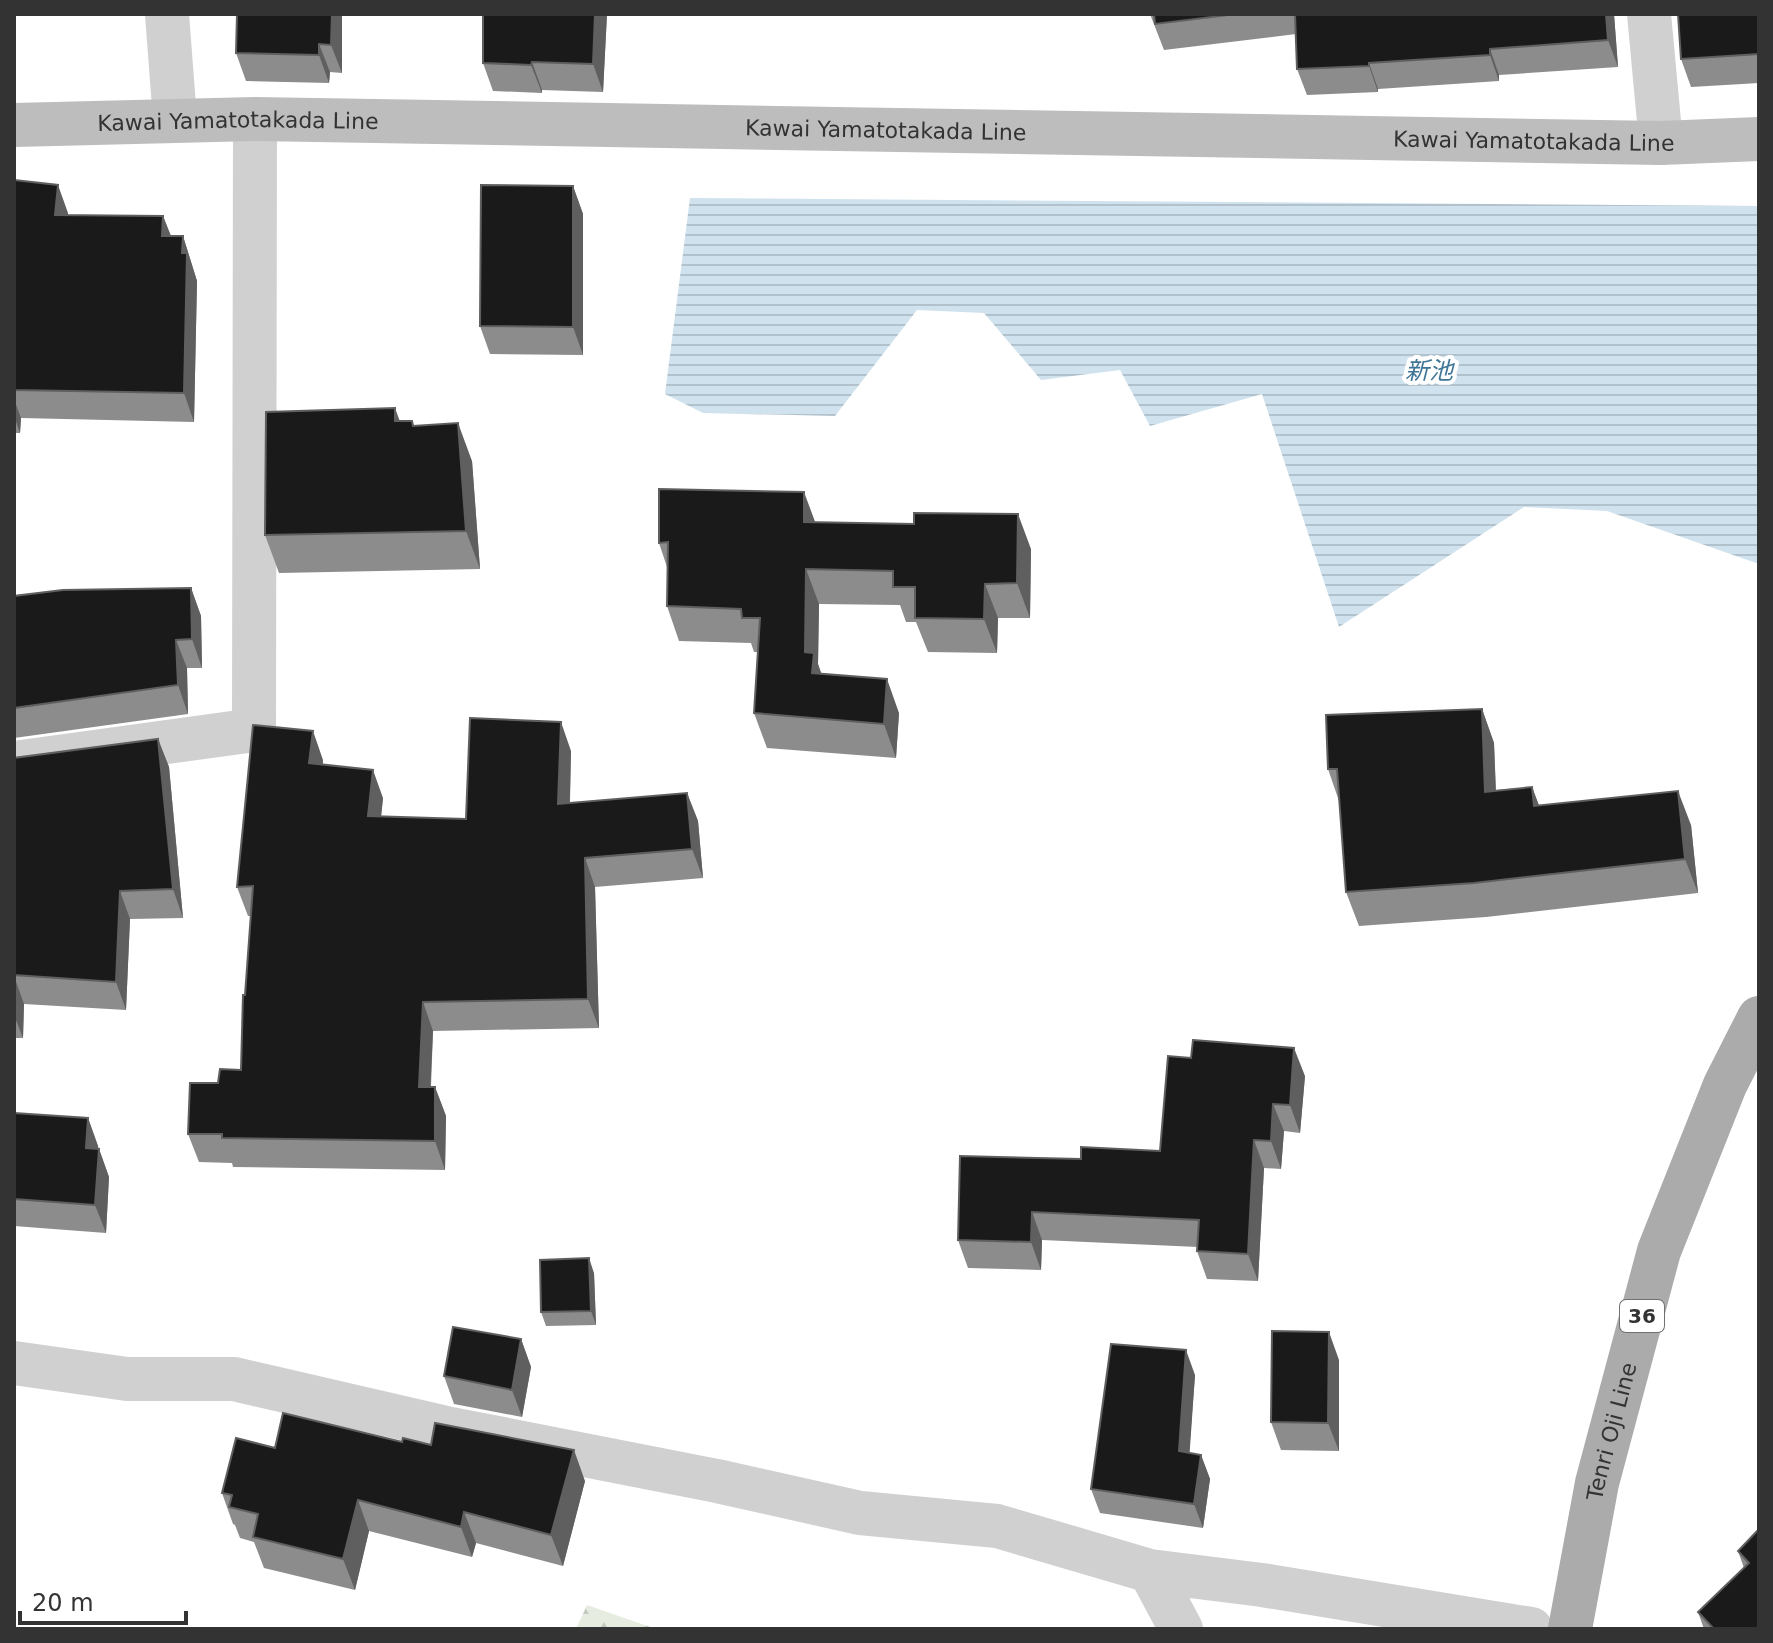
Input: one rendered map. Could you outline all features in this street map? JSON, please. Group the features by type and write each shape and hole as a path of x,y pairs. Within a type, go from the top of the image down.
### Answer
{"main road":[{"name":"Kawai Yamatotakada Line","path":"14,125 255,119 1661,143 1759,139"},
{"name":"Tenri Oji Line","path":"1570,1629 1597,1483 1659,1251 1725,1085 1759,1018"}],"street":[{"path":"167,14 175,120"},
{"path":"1649,14 1661,143"},
{"path":"14,763 254,730 255,119"},
{"path":"14,1363 127,1379 234,1379 446,1428 717,1481 860,1513 997,1526 1150,1571 1262,1585 1531,1629"},
{"path":"1150,1571 1181,1629"}],"green space":[{"path":"587,1605 656,1629 576,1629"}],"water":[{"name":"新池","path":"690,198 1759,206 1759,564 1607,511 1524,507 1339,627 1262,394 1150,426 1120,370 1041,380 984,313 917,310 835,416 703,413 665,394"}],"building":[{"path":"237,14 332,14 331,45 319,44 319,55 236,53"},
{"path":"483,14 595,14 593,64 483,63"},
{"path":"1154,14 1236,14 1155,24"},
{"path":"1295,14 1606,14 1608,40 1490,49 1490,55 1297,69"},
{"path":"1678,14 1758,14 1759,54 1681,59"},
{"path":"14,180 58,185 55,215 163,216 162,236 183,236 182,253 187,253 184,393 14,390"},
{"path":"481,185 573,186 573,327 480,326"},
{"path":"395,408 395,421 412,421 413,426 458,423 466,531 265,535 266,412"},
{"path":"659,489 804,492 804,522 914,524 914,513 1018,514 1017,583 985,584 984,619 915,618 915,587 893,587 893,571 806,569 805,652 814,653 812,673 887,679 884,724 754,713 760,618 742,618 741,609 667,606 668,542 659,543"},
{"path":"191,588 192,639 176,640 178,685 14,708 14,596 63,590"},
{"path":"1482,709 1485,792 1532,787 1534,806 1678,791 1685,859 1474,883 1346,892 1337,769 1328,769 1326,715"},
{"path":"470,718 561,722 558,804 687,793 692,849 585,858 588,999 423,1002 419,1087 435,1087 435,1141 222,1138 222,1134 188,1134 190,1083 218,1083 220,1069 241,1070 243,995 253,886 237,887 253,725 313,731 309,763 373,770 368,816 466,819"},
{"path":"158,739 173,889 120,891 116,982 14,975 14,758"},
{"path":"1193,1040 1294,1048 1290,1105 1273,1104 1271,1141 1254,1140 1248,1254 1197,1251 1199,1220 1032,1212 1031,1242 958,1240 960,1156 1081,1159 1081,1147 1160,1151 1168,1056 1191,1058"},
{"path":"14,1113 88,1118 86,1148 99,1149 95,1205 14,1199"},
{"path":"589,1258 591,1311 541,1312 540,1260"},
{"path":"453,1327 521,1339 512,1390 444,1376"},
{"path":"1272,1331 1329,1332 1328,1423 1271,1422"},
{"path":"1111,1344 1186,1350 1179,1451 1201,1455 1194,1504 1091,1489"},
{"path":"283,1413 402,1442 403,1438 431,1445 435,1423 574,1450 551,1535 464,1512 461,1527 358,1500 343,1559 253,1537 258,1514 229,1507 232,1495 222,1493 236,1438 275,1448"},
{"path":"1759,1529 1759,1629 1714,1629 1698,1612 1749,1563 1738,1551"}]}
